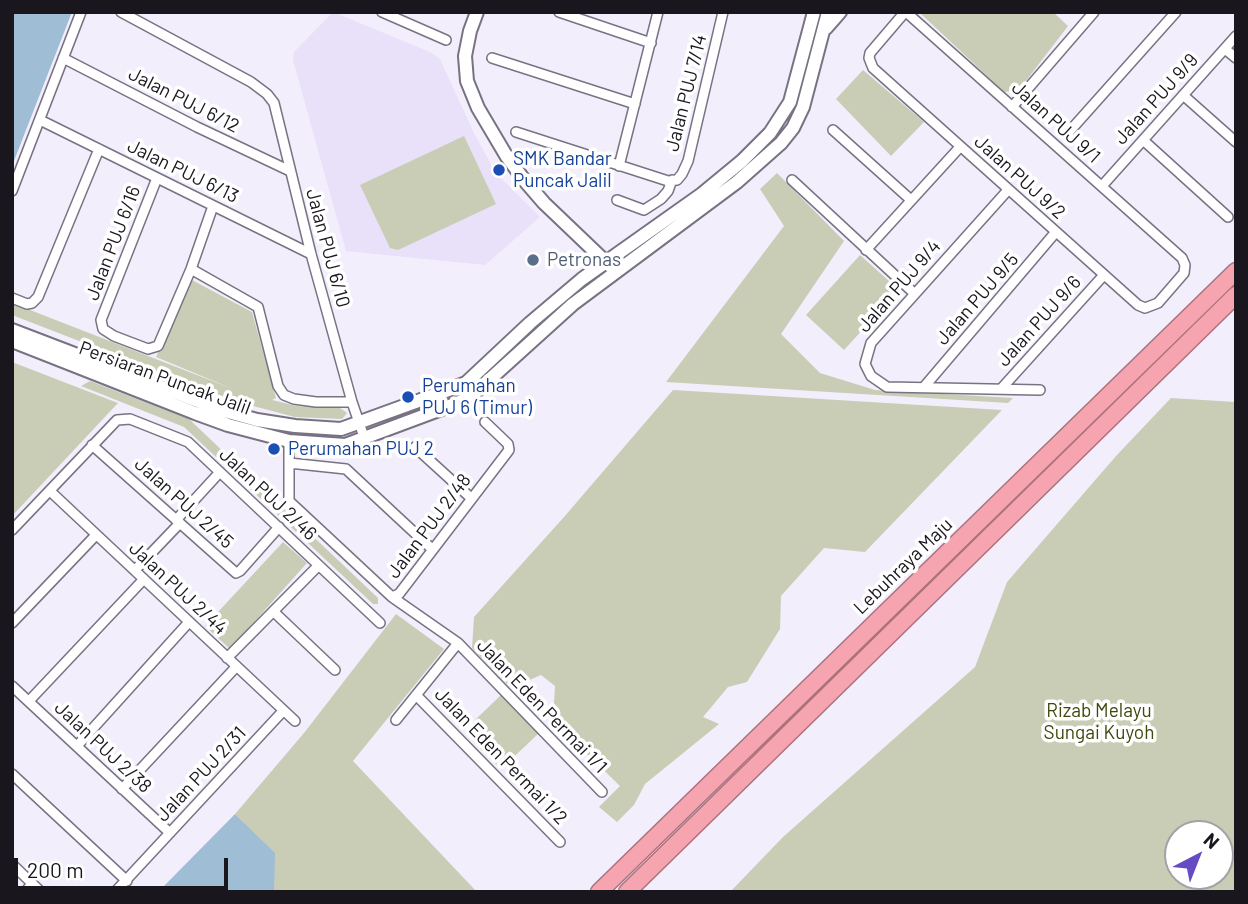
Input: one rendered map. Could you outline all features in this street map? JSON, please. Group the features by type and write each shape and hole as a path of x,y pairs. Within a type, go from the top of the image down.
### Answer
{"highway":[{"name":"Lebuhraya Maju","path":"600,892 1236,271"},
{"name":"Lebuhraya Maju","path":"627,892 1236,295"}],"main road":[{"path":"477,12 465,56 467,80 478,108 507,157 525,181 544,203 610,266"},
{"name":"Persiaran Puncak Jalil","path":"12,341 217,421 289,441 345,445 469,398 528,346 610,266 622,250 702,194 743,161 770,133 790,102 814,12"},
{"name":"Persiaran Puncak Jalil","path":"12,330 221,410 257,420 295,426 341,429 466,383 530,323 589,274 610,266 737,182 780,143 799,118 828,12"},
{"path":"823,31 840,12"},
{"path":"590,245 605,251 622,250"},
{"path":"589,274 593,261 590,245"},
{"path":"12,347 27,346"}],"street":[{"path":"12,191 81,12"},
{"name":"Jalan PUJ 6/10","path":"121,12 246,79 267,94 274,103 311,254 364,436"},
{"path":"382,12 446,40"},
{"path":"559,12 651,43"},
{"path":"619,166 658,12"},
{"name":"Jalan PUJ 7/14","path":"617,200 644,210 661,199 674,180 682,174 688,161 723,12"},
{"name":"Jalan PUJ 9/1","path":"906,12 1182,258"},
{"name":"Jalan PUJ 9/2","path":"906,12 873,49 870,63 1103,276 1138,305 1150,308 1158,303 1184,273 1182,258"},
{"path":"1068,133 1176,12"},
{"path":"1013,107 1094,13"},
{"name":"Jalan PUJ 9/9","path":"1102,186 1236,36"},
{"path":"1225,49 1236,58"},
{"name":"Jalan PUJ 6/12","path":"63,58 290,171"},
{"path":"492,58 635,104"},
{"path":"1183,95 1236,142"},
{"name":"Jalan PUJ 6/13","path":"40,120 311,254"},
{"path":"833,130 911,200"},
{"path":"516,132 619,166 674,180"},
{"path":"1143,140 1228,217"},
{"path":"866,250 960,147"},
{"path":"12,298 27,304 38,297 99,149"},
{"name":"Jalan PUJ 6/16","path":"157,178 101,320 103,329 114,337 148,349 158,346 191,269"},
{"path":"792,180 915,294"},
{"name":"Jalan PUJ 9/4","path":"1008,190 871,343 865,363 871,376 887,387 1040,390"},
{"path":"213,206 191,269 258,307 278,386 284,395 294,400 352,402"},
{"name":"Jalan PUJ 9/5","path":"924,387 1055,233"},
{"name":"Jalan PUJ 9/6","path":"1001,389 1103,276"},
{"name":"Jalan PUJ 2/46","path":"92,444 117,420 130,419 184,440 380,623"},
{"name":"Jalan PUJ 2/48","path":"289,441 290,502 392,597 399,594 509,446 485,422"},
{"path":"12,530 92,444"},
{"name":"Jalan PUJ 2/45","path":"92,444 236,573 279,527"},
{"path":"415,447 471,498"},
{"path":"289,463 346,469 432,549"},
{"path":"135,570 220,472"},
{"name":"Jalan PUJ 2/44","path":"50,491 295,721"},
{"path":"12,623 96,535"},
{"path":"227,658 318,566"},
{"path":"29,701 144,579"},
{"name":"Jalan Eden Permai 1/1","path":"392,597 458,643 602,792"},
{"path":"274,612 335,670"},
{"path":"77,746 189,622"},
{"path":"396,720 458,643"},
{"path":"122,789 236,667"},
{"name":"Jalan PUJ 2/38","path":"12,686 170,833"},
{"name":"Jalan Eden Permai 1/2","path":"416,695 560,842"},
{"name":"Jalan PUJ 2/31","path":"116,892 283,710"},
{"path":"12,775 127,881"},
{"path":"12,864 41,892"},
{"path":"25,892 32,884"}],"shaded area":[{"path":"333,12 430,52 440,59 495,172 540,217 485,265 346,251 293,60 294,52"}],"green space":[{"path":"919,12 1053,12 1068,26 1019,90 1004,92"},
{"path":"863,70 924,122 891,156 836,99"},
{"path":"464,136 496,204 398,250 390,248 360,185"},
{"path":"777,173 844,241 781,334 820,373 875,390 1013,398 1008,403 666,382 784,226 760,189"},
{"path":"860,255 899,290 844,350 806,315"},
{"path":"192,280 252,312 276,398 272,400 297,406 340,408 347,413 342,419 295,417 234,401 12,315 12,303 233,389 156,357"},
{"path":"12,362 118,403 12,516"},
{"path":"90,381 189,419 378,598 378,604 373,604 184,427 81,386"},
{"path":"673,390 1002,410 865,552 824,548 781,596 780,629 747,682 728,687 703,717 719,724 645,784 634,805 617,822 599,807 620,786 553,721 555,686 541,675 511,688 472,648 474,617"},
{"name":"Rizab Melayu Sungai Kuyoh","path":"1171,398 1236,402 1236,892 730,892 783,837 975,667 1007,582 1116,456"},
{"path":"283,542 307,563 230,649 205,626"},
{"path":"396,614 444,649 353,761 477,892 274,892 274,853 235,814 304,733"},
{"path":"501,695 538,734 501,769 476,744 487,733 475,720"}],"water":[{"path":"12,12 72,12 12,166"},
{"path":"235,814 275,853 274,892 171,892 164,886"}],"place":[{"name":"SMK Bandar Puncak Jalil","path":"499,170"},
{"name":"Petronas","path":"533,260"},
{"name":"Perumahan PUJ 6 (Timur)","path":"408,397"},
{"name":"Perumahan PUJ 2","path":"274,449"}]}
